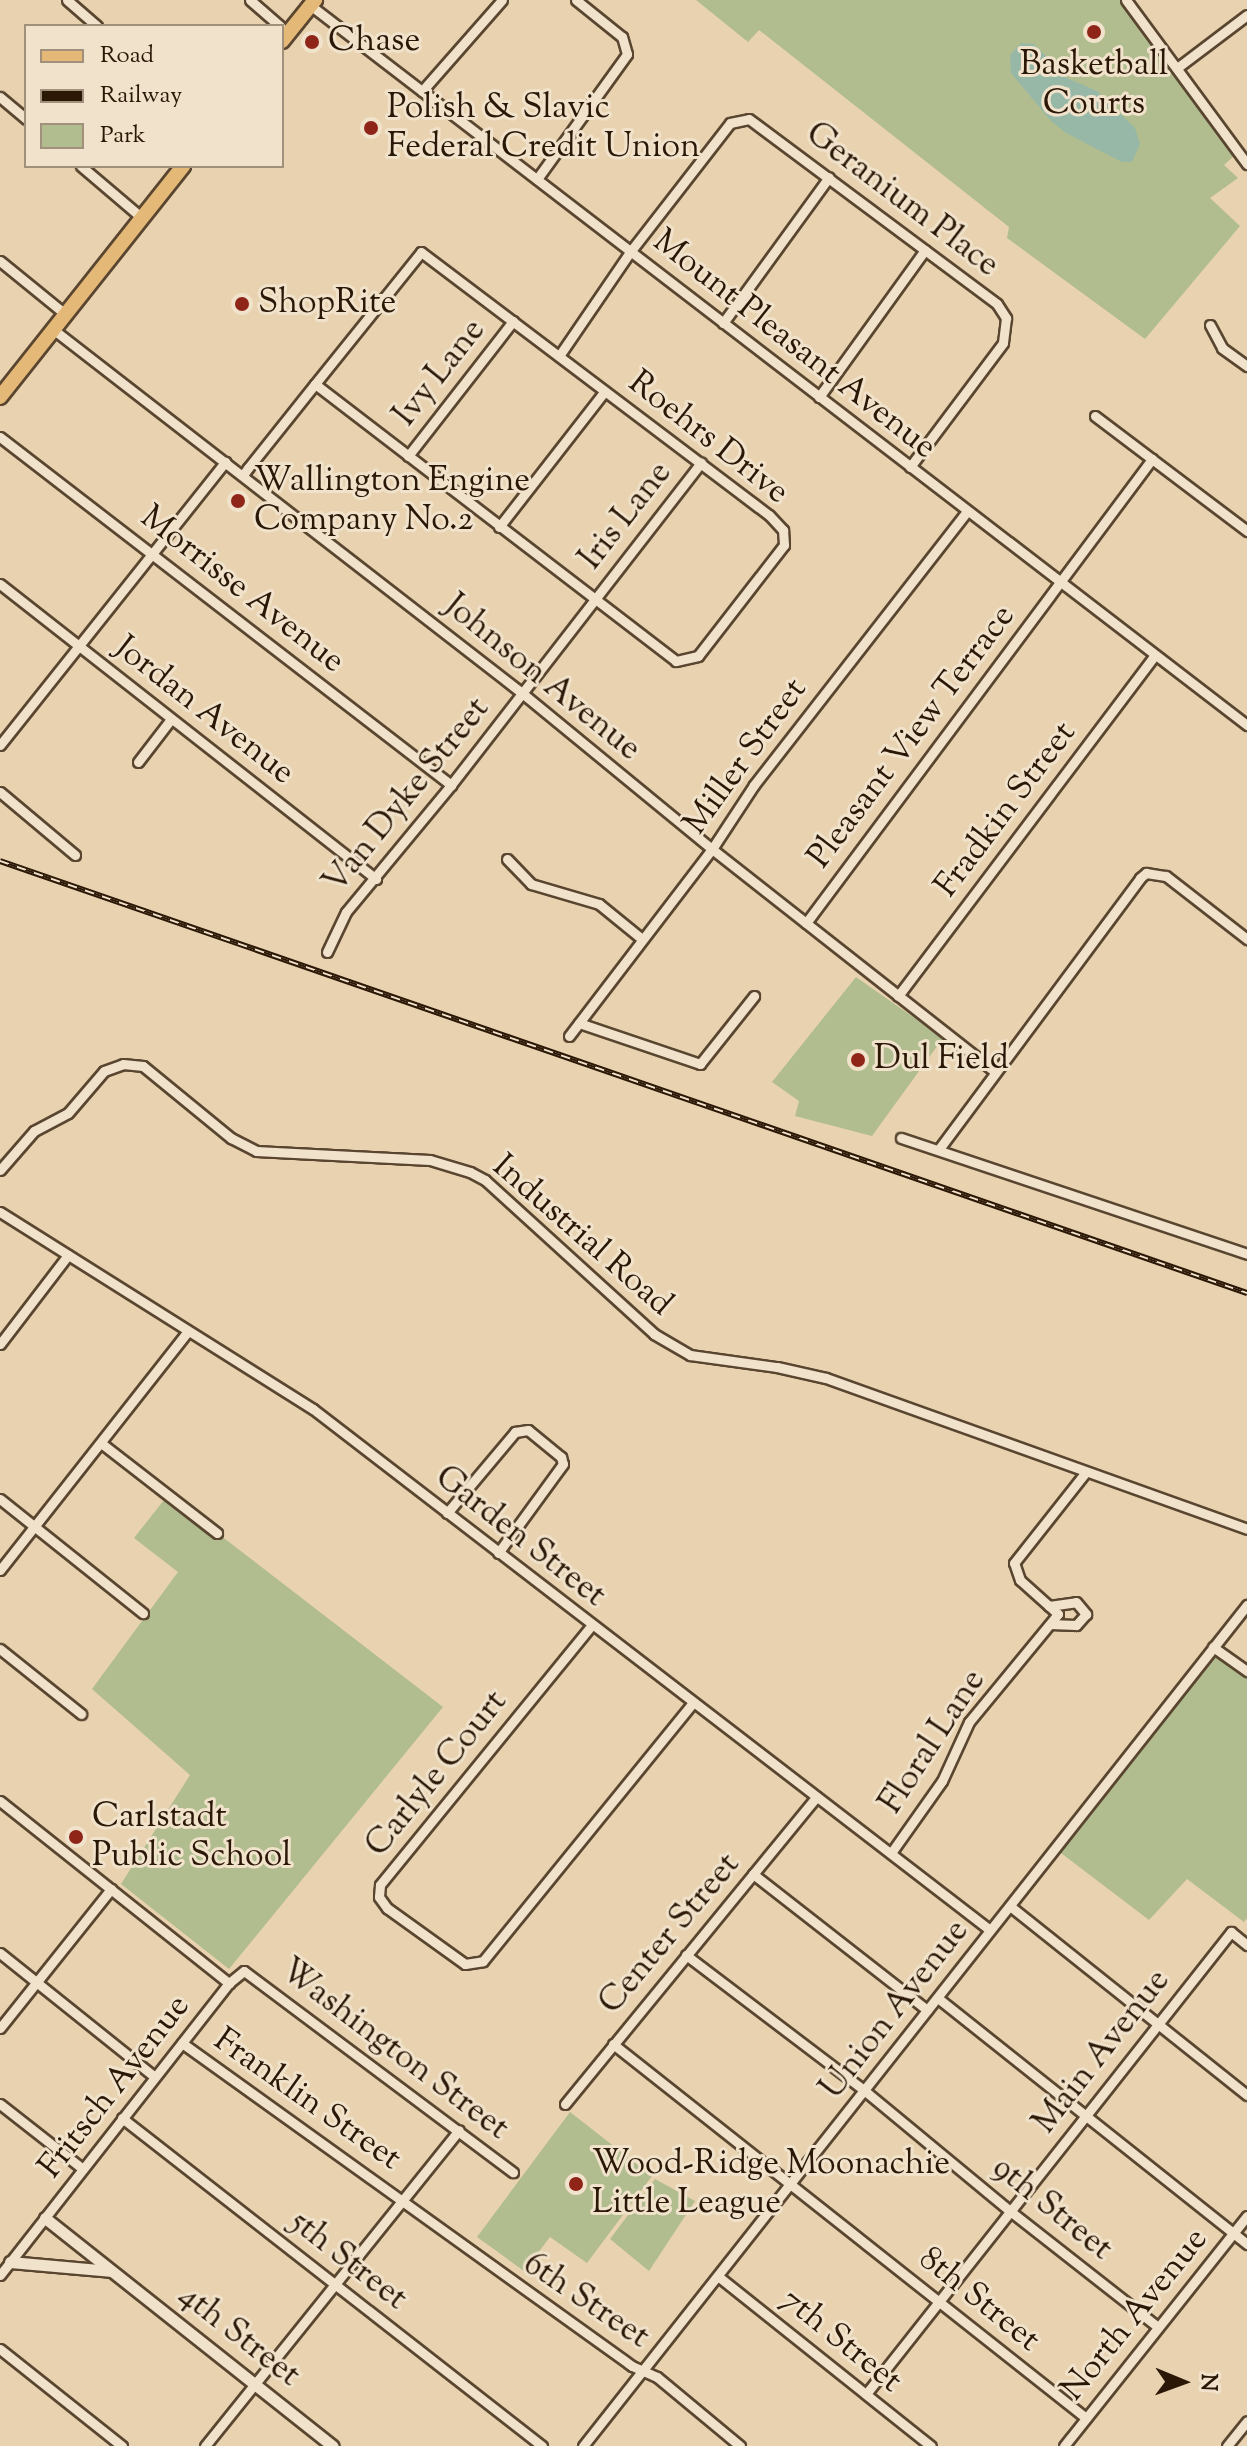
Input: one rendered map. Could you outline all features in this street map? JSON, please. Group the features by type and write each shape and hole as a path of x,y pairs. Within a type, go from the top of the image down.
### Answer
{"main road":[{"path":"284,31 312,3"},
{"path":"0,397 181,168"}],"street":[{"path":"67,0 95,24"},
{"path":"250,0 275,24"},
{"path":"422,91 502,0"},
{"path":"537,179 625,60 625,40 576,0"},
{"path":"1126,0 1245,159"},
{"name":"Mount Pleasant Avenue","path":"312,3 630,252 1247,725"},
{"path":"1177,68 1247,15"},
{"path":"0,97 24,117"},
{"name":"Geranium Place","path":"630,252 730,123 742,118 756,122 997,304 1007,327 1003,343 910,467"},
{"path":"83,168 142,218"},
{"path":"723,323 829,177"},
{"path":"819,397 925,250"},
{"name":"Roehrs Drive","path":"243,475 315,384 421,252 779,523 785,537 781,552 698,656 684,662 668,658 315,384"},
{"path":"559,356 630,252"},
{"path":"0,261 65,314"},
{"name":"Ivy Lane","path":"408,456 513,321"},
{"path":"1210,325 1222,348 1247,366"},
{"name":"Johnson Avenue","path":"54,330 522,693 712,849 995,1072"},
{"path":"499,527 605,391"},
{"path":"1095,416 1247,531"},
{"name":"Morrisse Avenue","path":"0,437 451,785"},
{"name":"Pleasant View Terrace","path":"806,923 1152,459"},
{"path":"0,745 81,647 225,462"},
{"name":"Iris Lane","path":"593,600 701,463"},
{"name":"Miller Street","path":"569,1036 712,849 754,785 967,511"},
{"name":"Jordan Avenue","path":"0,584 376,879"},
{"name":"Van Dyke Street","path":"327,952 346,912 451,785 593,600"},
{"name":"Fradkin Street","path":"898,996 1155,655"},
{"path":"138,762 171,719"},
{"path":"0,792 75,855"},
{"path":"507,859 531,884 599,904 642,939"},
{"path":"939,1149 1146,873 1166,876 1247,939"},
{"path":"579,1023 700,1064 754,996"},
{"name":"Industrial Road","path":"0,1170 34,1131 68,1113 104,1071 123,1064 143,1066 231,1138 256,1151 430,1160 470,1172 485,1180 654,1334 690,1355 777,1367 826,1378 1247,1529"},
{"path":"901,1138 1247,1254"},
{"name":"Garden Street","path":"0,1212 313,1409 692,1704 990,1930"},
{"path":"0,1344 68,1255"},
{"path":"0,1570 188,1331"},
{"path":"447,1513 515,1432 528,1430 561,1457 563,1464 498,1553"},
{"path":"101,1443 217,1533"},
{"path":"1050,1624 1058,1614 1020,1580 1014,1563 1085,1473"},
{"path":"0,1499 143,1613"},
{"path":"1049,1606 1076,1602 1086,1614 1076,1625 1050,1624"},
{"name":"Union Avenue","path":"583,2446 927,2010 939,1999 1247,1605"},
{"name":"Floral Lane","path":"891,1853 942,1781 969,1722 1050,1624"},
{"name":"Carlyle Court","path":"591,1626 380,1885 379,1897 387,1908 465,1964 483,1961 692,1704"},
{"path":"1213,1647 1247,1671"},
{"path":"0,1649 81,1714"},
{"name":"Center Street","path":"565,2104 816,1797"},
{"name":"Washington Street","path":"0,1801 229,1983"},
{"path":"753,1874 927,2010"},
{"path":"0,2028 111,1889"},
{"path":"1010,1906 1247,2095"},
{"name":"Main Avenue","path":"866,2394 1231,1932 1247,1945"},
{"path":"0,1953 155,2077"},
{"name":"9th Street","path":"686,1955 865,2091 1010,2211 1158,2327"},
{"name":"Washington Street","path":"244,1971 513,2172"},
{"name":"Fritsch Avenue","path":"0,2275 229,1983 244,1971"},
{"path":"939,1999 1247,2244"},
{"name":"Franklin Street","path":"182,2043 402,2199"},
{"name":"8th Street","path":"613,2044 1086,2418"},
{"path":"0,2104 83,2169"},
{"name":"5th Street","path":"122,2118 542,2446"},
{"path":"205,2446 459,2130"},
{"name":"6th Street","path":"402,2199 461,2246 657,2377 740,2446"},
{"name":"North Avenue","path":"1064,2446 1247,2216"},
{"name":"4th Street","path":"45,2218 333,2446"},
{"path":"0,2254 10,2262 110,2271"},
{"name":"7th Street","path":"719,2277 931,2446"},
{"path":"0,2349 122,2446"},
{"path":"1227,2446 1247,2421"}],"green space":[{"path":"696,0 1121,0 1235,155 1224,165 1238,178 1210,198 1240,226 1145,339 1007,238 1009,227 759,30 748,42"},
{"name":"Dul Field","path":"856,977 943,1038 872,1136 795,1116 799,1101 772,1082"},
{"path":"168,1495 443,1707 229,1969 121,1884 190,1775 92,1689 178,1572 134,1538"},
{"path":"1219,1647 1247,1668 1247,1918 1244,1922 1187,1879 1149,1920 1057,1850"},
{"path":"570,2112 652,2176 587,2263 550,2237 524,2271 477,2237"},
{"path":"655,2179 695,2201 649,2271 610,2239"}],"shaded area":[{"path":"1021,43 1034,44 1067,78 1097,91 1135,128 1140,144 1132,162 1122,162 1066,133 1051,121 1011,73 1010,55"}],"railway":[{"path":"0,861 1247,1293"}],"place":[{"name":"Basketball Courts","path":"1094,32"},
{"name":"Chase","path":"312,42"},
{"name":"Polish & Slavic Federal Credit Union","path":"371,128"},
{"name":"ShopRite","path":"242,304"},
{"name":"Wallington Engine Company No.2","path":"238,501"},
{"name":"Dul Field","path":"858,1060"},
{"name":"Carlstadt Public School","path":"76,1837"},
{"name":"Wood-Ridge Moonachie Little League","path":"576,2184"}]}
